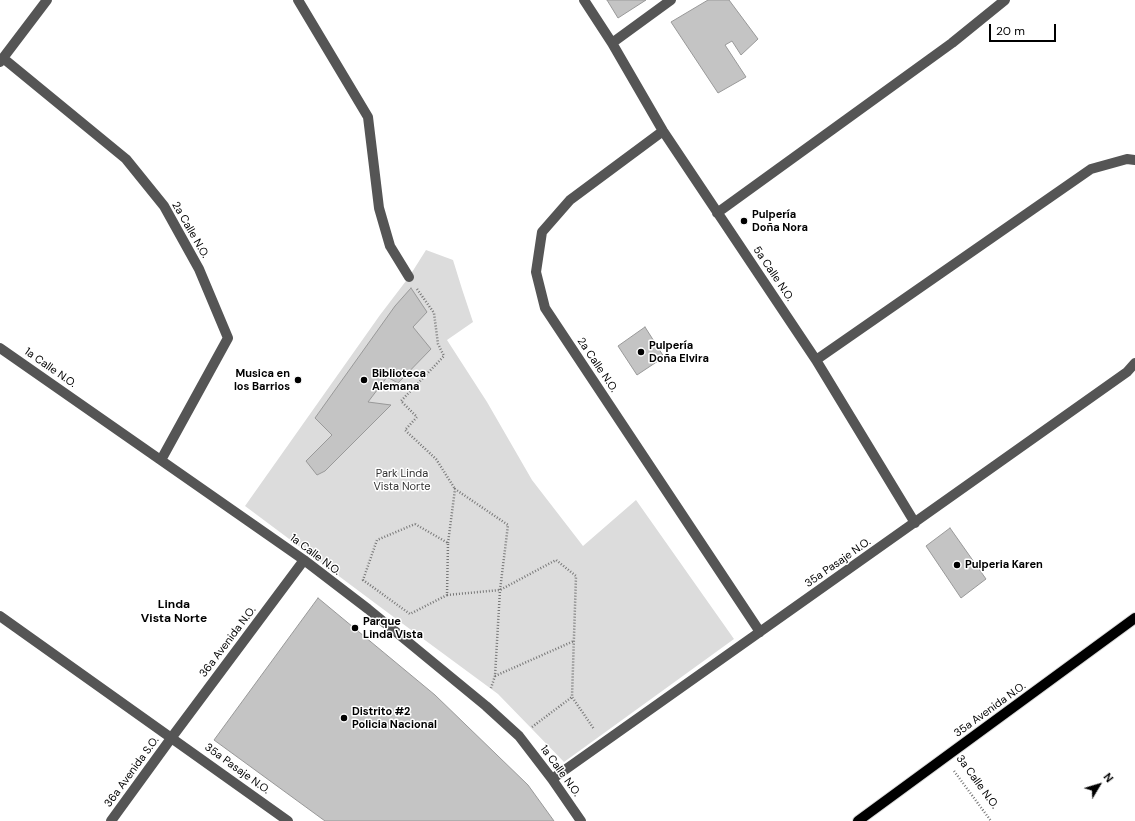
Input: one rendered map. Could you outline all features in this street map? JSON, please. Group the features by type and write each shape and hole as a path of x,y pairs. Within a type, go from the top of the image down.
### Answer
{"main road":[{"name":"35a Avenida N.O.","path":"858,821 1135,618"}],"street":[{"path":"1,60 47,0"},
{"path":"298,0 368,117 379,208 390,246 409,277"},
{"name":"5a Calle N.O.","path":"584,0 612,43 663,131 816,360 915,523"},
{"path":"612,43 671,0"},
{"path":"718,213 952,43 1006,0"},
{"name":"2a Calle N.O.","path":"1,60 126,159 164,206 199,269 228,338 161,460"},
{"name":"2a Calle N.O.","path":"663,131 570,200 542,232 536,272 545,308 760,632"},
{"path":"816,360 1091,169 1127,159 1135,160"},
{"name":"1a Calle N.O.","path":"0,348 304,560 368,609 486,706 519,736 581,821"},
{"name":"35a Pasaje N.O.","path":"552,780 1127,372 1135,363"},
{"name":"36a Avenida N.O.","path":"172,738 304,560"},
{"name":"35a Pasaje N.O.","path":"0,616 288,821"},
{"name":"36a Avenida S.O.","path":"112,821 172,738"}],"path":[{"path":"409,277 434,313 438,344 444,356 401,401 417,417 405,430 436,459 455,489 508,525 500,590 495,676 486,706"},
{"path":"447,595 448,543 455,489"},
{"path":"448,543 415,524 377,540 363,580 410,614 447,595 500,590 556,560 576,576 572,697 604,743"},
{"path":"495,676 574,641"},
{"path":"519,736 572,697"},
{"name":"3a Calle N.O.","path":"945,758 990,821"}],"green space":[{"name":"Park Linda Vista Norte","path":"426,250 453,260 473,322 447,340 487,402 532,480 583,546 636,500 734,639 564,762 498,694 245,506 380,315 409,277"}],"building":[{"path":"607,0 646,0 618,18"},
{"path":"708,0 729,0 758,39 741,55 732,41 725,45 746,77 718,93 671,22"},
{"name":"Biblioteca Alemana","path":"411,288 427,312 413,327 431,349 398,383 387,377 368,402 391,405 325,471 317,475 306,461 332,435 315,418 395,306"},
{"name":"Pulpería Doña Elvira","path":"645,327 664,357 637,375 618,346"},
{"name":"Pulperia Karen","path":"950,528 986,579 961,598 926,546"},
{"name":"Distrito #2 Policia Nacional","path":"318,598 435,695 528,785 554,821 325,821 214,740"}],"place":[{"name":"Pulpería Doña Nora","path":"744,221"},
{"name":"Pulpería Doña Elvira","path":"641,352"},
{"name":"Musica en los Barrios","path":"298,380"},
{"name":"Biblioteca Alemana","path":"364,380"},
{"name":"Pulperia Karen","path":"957,565"},
{"name":"Parque Linda Vista","path":"355,628"},
{"name":"Distrito #2 Policia Nacional","path":"344,718"}],"district":[{"name":"Linda Vista Norte","path":"174,612"}]}
